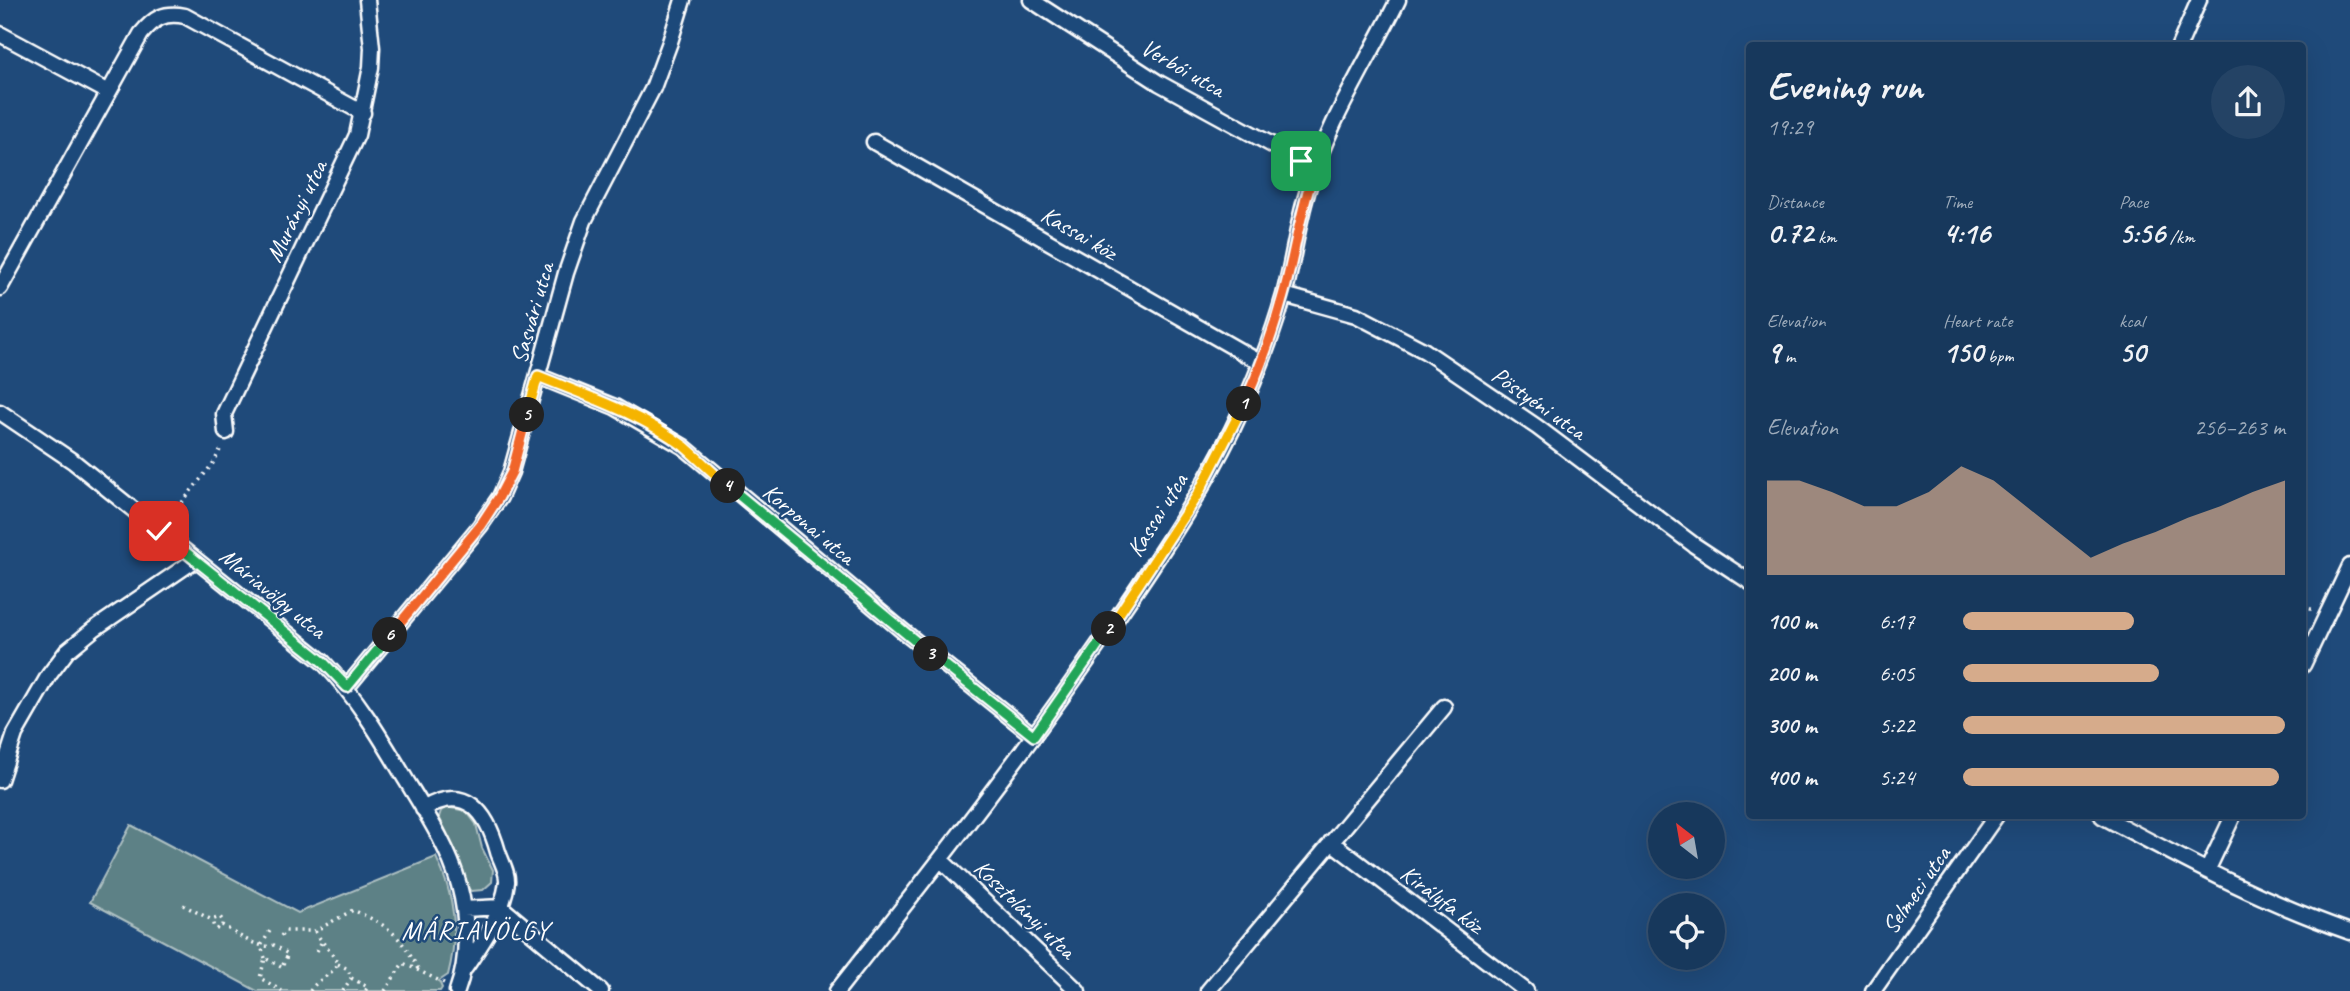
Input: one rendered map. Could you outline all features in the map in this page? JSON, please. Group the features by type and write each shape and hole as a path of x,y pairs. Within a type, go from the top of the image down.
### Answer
{"street":[{"name":"Murányi utca","path":"226,432 224,414 357,135 369,85 372,48 367,0"},
{"name":"Sasvári utca","path":"347,687 480,526 512,472 566,272 584,221 653,88 683,0"},
{"name":"Verbói utca","path":"1031,0 1158,83 1315,169"},
{"name":"Kassai utca","path":"837,991 941,860 1034,736 1198,494 1232,430 1261,363 1284,295 1315,169 1342,106 1398,0"},
{"path":"2181,42 2199,0"},
{"path":"0,288 108,92 150,23 160,16 185,16 363,113"},
{"path":"0,34 108,92"},
{"name":"Kassai köz","path":"874,142 1261,363"},
{"name":"Pöstyéni utca","path":"1284,295 1356,315 1425,351 1537,427 1694,545 1746,579"},
{"name":"Korponai utca","path":"538,376 615,407 684,446 904,632 1034,736"},
{"name":"Máriavölgy utca","path":"0,412 74,462 323,662 347,687 424,809 452,867 464,909 466,942 463,971 457,991"},
{"path":"0,780 15,734 49,675 67,651 94,629 195,560"},
{"path":"2306,659 2350,565"},
{"path":"1208,991 1444,707"},
{"path":"424,809 438,800 450,798 466,800 480,811 495,839 507,879 501,907 463,971"},
{"name":"Selmeci utca","path":"1873,991 1994,819"},
{"path":"2108,819 2250,894 2350,932"},
{"path":"2207,871 2232,819"},
{"name":"Királyfa köz","path":"1331,842 1526,991"},
{"name":"Kosztolányi utca","path":"941,860 1078,991"},
{"path":"464,909 501,907 601,991"}],"path":[{"path":"159,531 214,462"},
{"path":"183,905 212,920 220,917 223,921 219,929 214,928 212,920"},
{"path":"281,936 285,931 315,931 353,910 385,925 405,945 418,969"},
{"path":"222,925 261,946 270,947 276,943 288,954 281,967 265,958"},
{"path":"271,929 261,946 265,958 260,978 282,991"},
{"path":"315,931 321,943 330,948 338,964 348,969 351,978 368,987 365,991"},
{"path":"317,951 321,943"},
{"path":"310,991 315,982 334,971 338,964"},
{"path":"385,991 403,964 438,981"},
{"path":"343,991 351,978"}],"green space":[{"path":"446,807 466,811 476,824 482,848 493,870 492,882 483,890 471,891 466,886 460,860 439,817"},
{"path":"131,825 298,913 436,857 451,900 454,929 448,975 439,981 442,988 440,991 257,991 90,902"}],"district":[{"name":"MÁRIAVÖLGY","path":"476,930"}],"route":[{"path":"159,531 323,662 347,687 480,526 499,497 512,472 538,376 615,407 684,446 904,632 1034,736 1158,557 1198,494 1232,430 1261,363 1284,295 1315,169 1301,161"}]}
